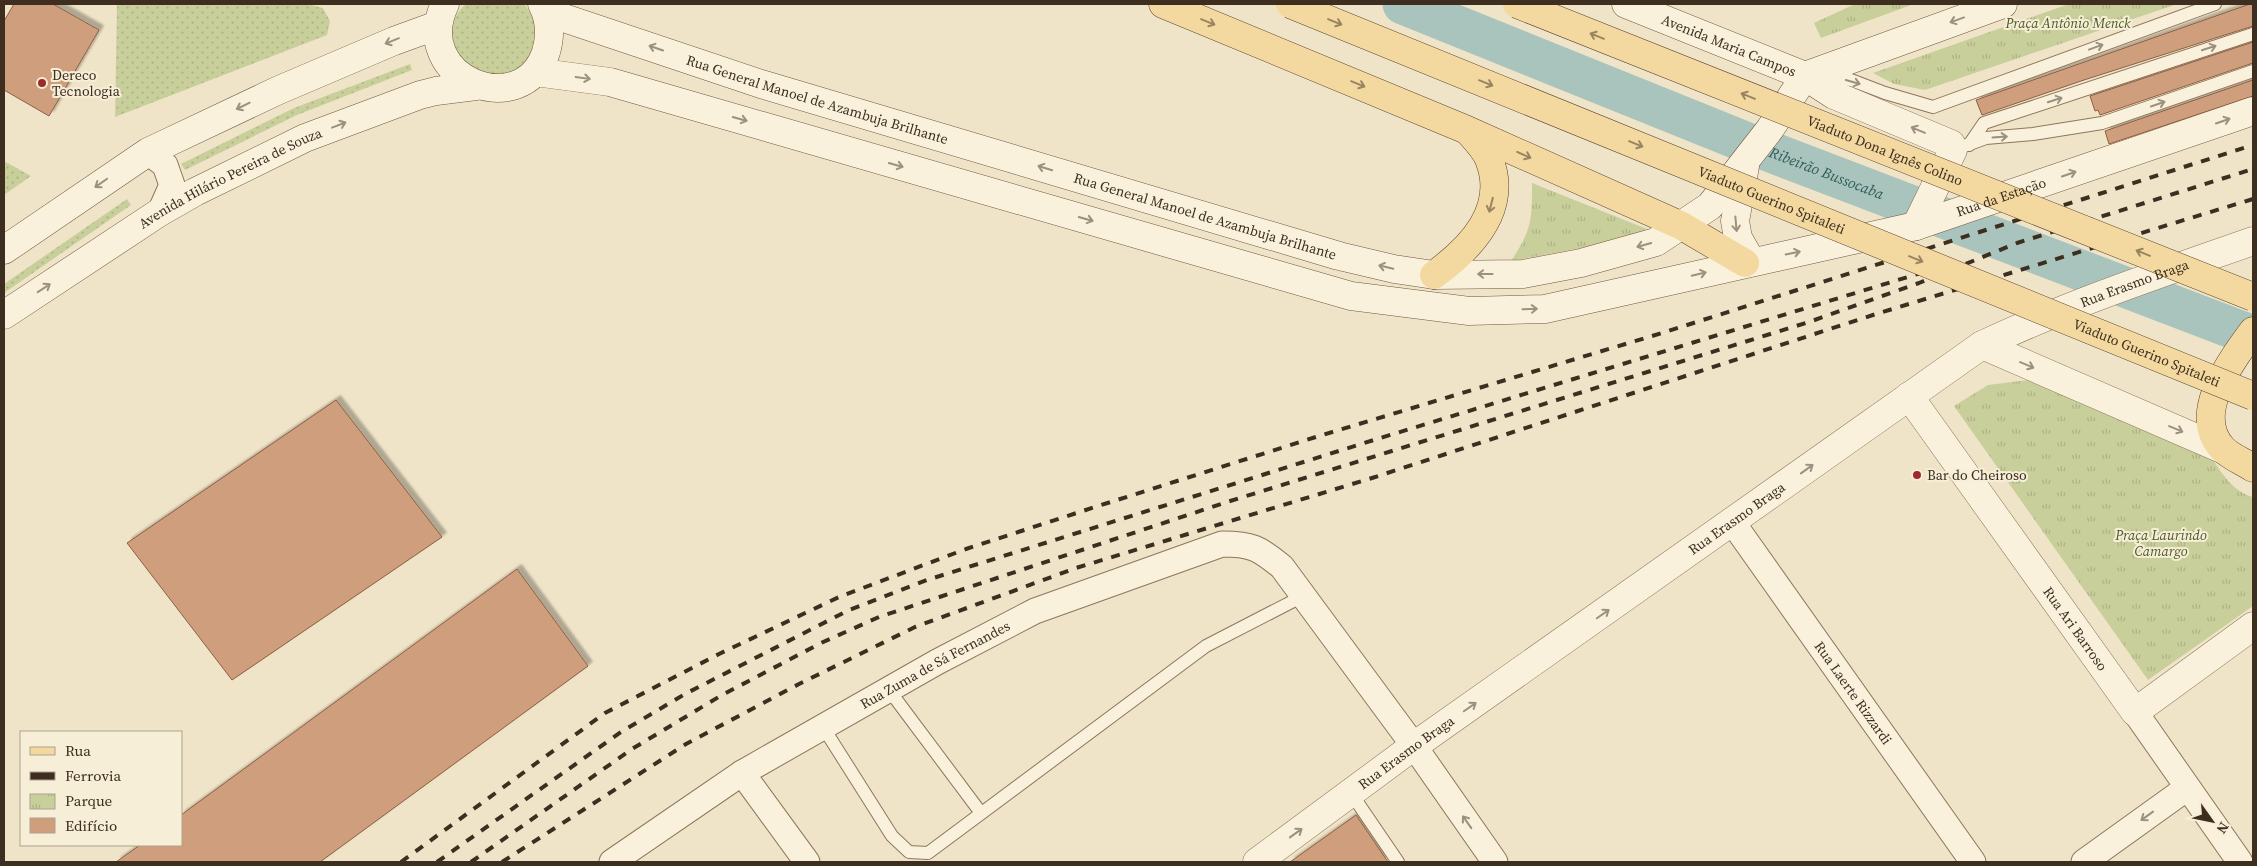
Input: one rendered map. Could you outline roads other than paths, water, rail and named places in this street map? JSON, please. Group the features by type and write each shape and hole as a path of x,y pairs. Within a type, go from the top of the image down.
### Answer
{"main road":[{"path":"1163,4 1467,130 1682,226 1748,262"},
{"name":"Viaduto Guerino Spitaleti","path":"1290,4 2253,396"},
{"name":"Viaduto Dona Ignês Colino","path":"1517,4 2253,297"},
{"name":"Avenida Maria Campos","path":"1626,4 1805,76 1834,95 1961,147"},
{"path":"1805,76 2003,4"},
{"path":"535,72 544,58 548,43 549,28 544,8"},
{"name":"Rua General Manoel de Azambuja Brilhante","path":"544,8 761,84 1329,253 1394,269 1434,275 1523,274 1581,263 1656,242 1710,206 1764,136 1805,76"},
{"path":"442,14 438,40 443,55 451,68 476,86"},
{"path":"4,250 148,152 279,90 394,40 442,14"},
{"name":"Avenida Hilário Pereira de Souza","path":"4,315 160,212 195,192 305,138 420,95 476,86 492,88 507,86 522,81 535,72"},
{"name":"Rua da Estação","path":"535,72 610,82 1351,296 1469,311 1545,308 1748,262 1920,218 1957,212 2253,111"},
{"path":"1434,275 1457,258 1474,241 1492,207 1494,180 1488,158 1467,130"},
{"path":"1920,218 1961,147"},
{"path":"1747,158 1736,204 1735,221 1738,238 1748,262"},
{"name":"Rua Erasmo Braga","path":"1257,862 1414,746 1733,523 1908,396 1982,346 2022,326 2141,280 2253,241"},
{"path":"2224,450 2215,438 2210,424 2210,410 2216,391 2249,336"},
{"path":"1982,346 2224,450 2253,468"},
{"name":"Rua Ari Barroso","path":"1908,396 2135,712"},
{"path":"2135,712 2253,626"}],"street":[{"path":"148,152 165,165 172,185 160,212"},
{"name":"Rua Laerte Rizzardi","path":"1733,523 1973,862"},
{"name":"Rua Zuma de Sá Fernandes","path":"612,862 742,773 889,690 1035,611 1222,544 1240,544 1261,550 1282,567 1414,746 1495,862"},
{"name":"Rua Ari Barroso","path":"2135,712 2240,862"},
{"path":"742,773 807,862"},
{"path":"2084,862 2187,788"}],"lane":[{"path":"1805,76 1851,80 1885,93 1933,107 2215,4"},
{"path":"1961,147 1984,123 2253,34"},
{"path":"1961,147 1986,138 2033,134 2102,124 2253,71"},
{"path":"822,728 892,836 909,852 928,853 1206,646 1303,596"},
{"path":"889,690 981,813"},
{"path":"1351,793 1398,862"}],"waterway":[{"name":"Ribeirão Bussocaba","path":"1403,4 1750,144 2253,336"}],"railway":[{"path":"401,862 605,713 719,654 839,597 966,549 1095,507 1319,436 1662,333 2253,145"},
{"path":"471,862 632,749 722,695 821,643 879,617 1227,502 1809,322 1919,283 2017,243 2253,169"},
{"path":"502,862 686,744 799,684 915,627 1076,568 1372,478 1876,314 2253,199"},
{"path":"437,862 621,732 685,694 849,610 927,580 1377,439 1947,265"}],"place":[{"name":"Dereco Tecnologia","path":"42,83"},
{"name":"Bar do Cheiroso","path":"1917,475"}],"park label":[{"name":"Praça Antônio Menck","path":"2068,23"},
{"name":"Praça Laurindo Camargo","path":"2161,544"}]}
